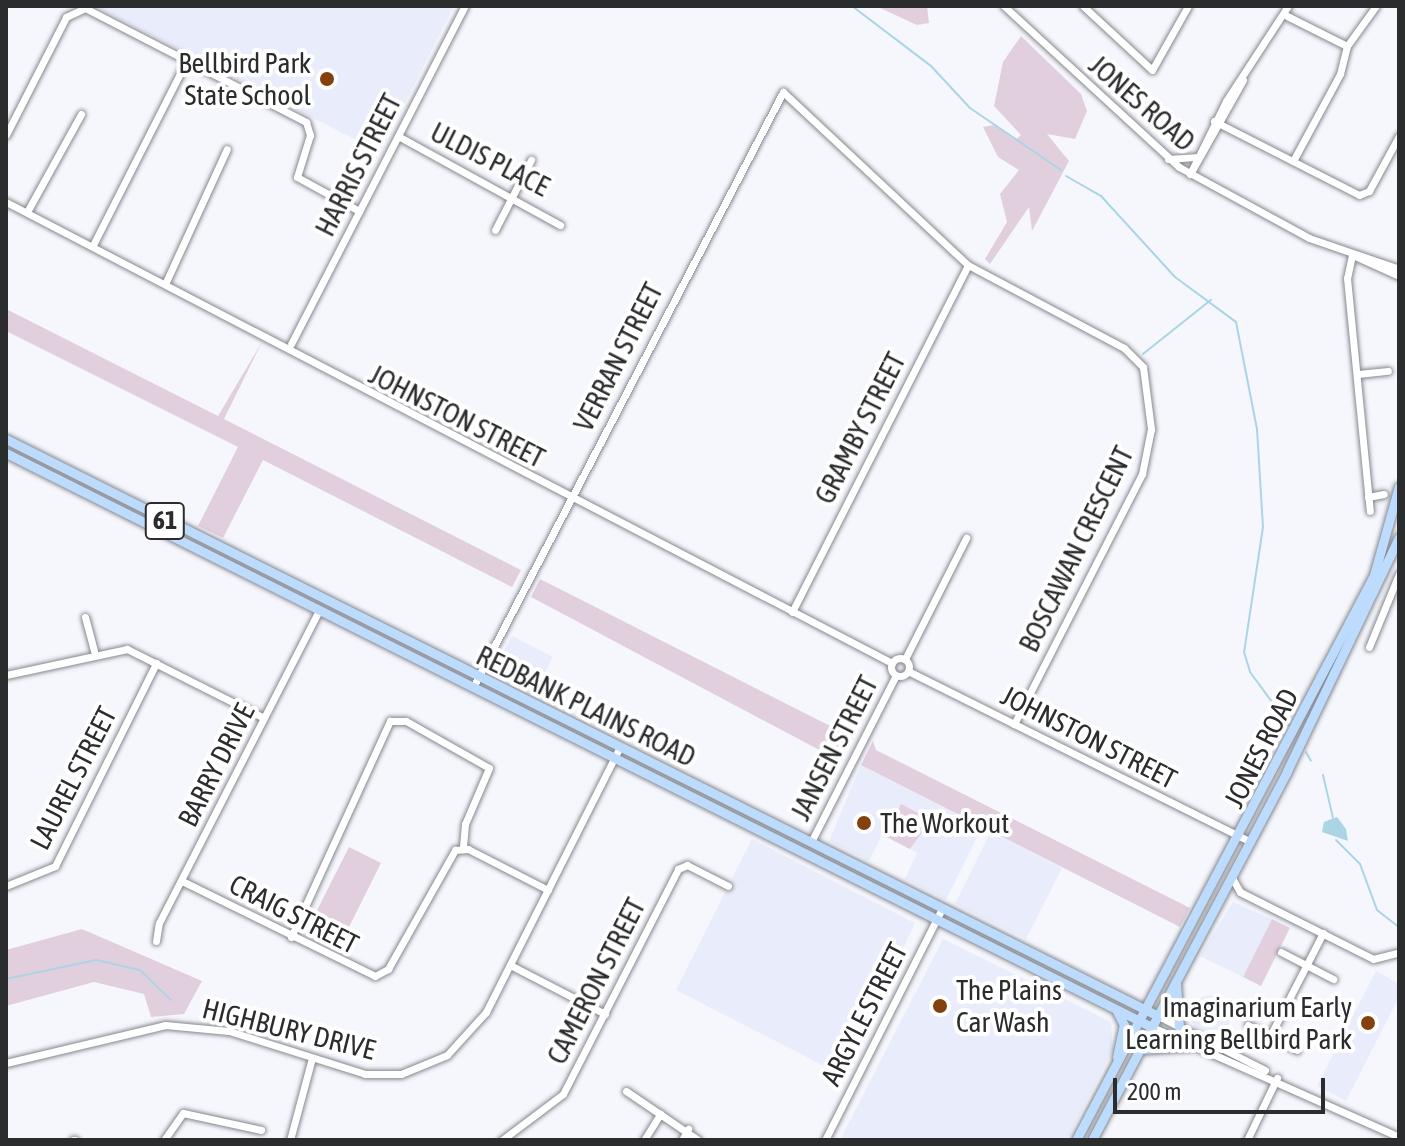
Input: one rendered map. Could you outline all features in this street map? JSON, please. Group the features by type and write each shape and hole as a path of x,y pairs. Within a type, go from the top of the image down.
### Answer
{"main road":[{"name":"REDBANK PLAINS ROAD","path":"6,439 475,682 613,759 804,851 1152,1027"},
{"name":"REDBANK PLAINS ROAD","path":"6,453 319,611 620,747 1147,1011"},
{"name":"JONES ROAD","path":"1142,1022 1374,575 1399,486"},
{"name":"JONES ROAD","path":"1158,1016 1251,842 1399,537"},
{"path":"771,822 804,851"},
{"path":"998,935 1039,971"},
{"path":"1177,979 1179,1027"},
{"path":"1101,1097 1124,1035 1115,1009"},
{"name":"61","path":"1147,1011 1158,1016"},
{"path":"1092,1140 1158,1016"},
{"path":"1076,1140 1142,1022"},
{"path":"1141,1049 1192,1046"}],"street":[{"name":"HARRIS STREET","path":"291,344 465,6"},
{"name":"JONES ROAD","path":"1004,6 1168,159 1190,174 1399,276"},
{"path":"1083,6 1152,70 1188,6"},
{"path":"1190,174 1268,33 1287,16 1288,6"},
{"path":"1293,161 1340,74 1347,46 1376,6"},
{"path":"6,135 78,8 306,122 310,135 295,173 359,211"},
{"path":"1287,16 1347,46"},
{"path":"93,245 187,60"},
{"name":"BOSCAWAN CRESCENT","path":"783,92 968,265 1135,355 1149,397 1150,452 1142,474 1014,724"},
{"name":"VERRAN STREET","path":"475,682 783,92"},
{"path":"27,212 81,114"},
{"path":"1218,123 1363,194 1399,136"},
{"path":"1190,174 1195,157 1218,123"},
{"name":"ULDIS PLACE","path":"398,136 513,196 560,225"},
{"path":"166,282 227,149"},
{"path":"1168,159 1195,157"},
{"path":"495,230 531,160"},
{"name":"JOHNSTON STREET","path":"6,202 291,344 350,386 892,663"},
{"name":"JONES ROAD","path":"1354,256 1399,269"},
{"path":"1354,256 1347,278 1370,511"},
{"name":"GRAMBY STREET","path":"792,612 968,265"},
{"path":"1358,374 1388,371"},
{"path":"1368,497 1384,494"},
{"path":"905,659 892,663 896,675 908,671 905,659 966,538"},
{"path":"1369,647 1399,574"},
{"name":"BARRY DRIVE","path":"156,941 182,881 319,611"},
{"path":"85,617 94,651"},
{"path":"6,675 94,651 127,649 264,718"},
{"name":"LAUREL STREET","path":"6,886 55,866 156,663"},
{"name":"JOHNSTON STREET","path":"908,671 1251,842"},
{"name":"JANSEN STREET","path":"811,842 896,675"},
{"path":"291,937 390,721 406,721 489,768 465,824 463,849 548,890"},
{"name":"HIGHBURY DRIVE","path":"6,1063 165,1025 209,1026 312,1058 384,1075 424,1067 465,1041 510,965 620,747"},
{"name":"CRAIG STREET","path":"182,881 364,974 388,969 445,859 463,849"},
{"name":"CAMERON STREET","path":"502,1140 563,1094 678,869 687,865 728,886"},
{"path":"1232,878 1240,892"},
{"path":"1223,893 1240,892 1379,961 1397,953"},
{"name":"ARGYLE STREET","path":"825,1140 942,908"},
{"path":"1270,1036 1323,933"},
{"path":"1281,952 1333,979"},
{"path":"510,965 605,1014"},
{"path":"1158,1016 1399,1138"},
{"path":"1248,1025 1297,1050"},
{"path":"1152,1027 1192,1046 1277,1078"},
{"path":"290,1140 312,1058"},
{"path":"1247,1140 1277,1078"},
{"path":"626,1091 688,1129 698,1140"},
{"path":"164,1140 183,1113 261,1130"},
{"path":"644,1140 660,1114"},
{"path":"682,1140 688,1129"}],"shaded area":[{"name":"Bellbird Park State School","path":"94,6 454,6 380,152"},
{"path":"927,6 929,23 917,25 878,7"},
{"path":"1021,36 1081,94 1087,111 1075,139 1047,134 1069,161 1032,231 1029,207 990,264 985,259 1007,222 1000,194 1019,170 998,157 983,127 994,125 1015,140 1021,135 994,106 1003,62"},
{"path":"6,309 218,416 262,342 224,419 521,570 512,587 263,460 223,538 198,526 238,447 6,331"},
{"path":"540,579 852,737 840,761 531,597"},
{"path":"512,636 553,657 534,694 493,672"},
{"path":"873,741 876,750 1190,908 1180,927 861,765"},
{"path":"861,765 982,827 946,900 905,879 917,853 882,835 869,861 829,841"},
{"path":"901,804 931,820 910,849 885,836"},
{"path":"991,831 1062,868 1026,939 955,904"},
{"path":"752,839 915,923 842,1075 676,990"},
{"path":"349,847 381,863 338,949 307,930"},
{"path":"1233,902 1272,919 1243,977 1200,956"},
{"path":"1272,919 1290,928 1261,986 1243,977"},
{"path":"82,929 202,981 184,1014 151,1017 144,994 94,982 6,1006 6,950"},
{"path":"943,939 1111,1022 1113,1049 1067,1140 840,1140"},
{"name":"Imaginarium Early Learning Bellbird Park","path":"1376,971 1399,984 1399,997 1346,1101 1317,1086"},
{"path":"1211,995 1225,1001 1231,1015 1225,1029 1211,1035 1197,1029 1191,1015 1197,1001"}],"water":[{"path":"1337,817 1346,829 1348,841 1322,832 1324,822"}],"waterway":[{"path":"852,6 931,66 970,108 1061,170"},
{"path":"1066,176 1101,196 1175,277 1236,322 1257,429 1263,527 1244,652 1250,672 1289,725"},
{"path":"1143,354 1211,300"},
{"path":"1306,752 1311,761"},
{"path":"1323,775 1333,818"},
{"path":"1336,840 1360,864 1377,910 1399,927"},
{"path":"6,979 96,960 140,970 171,1000"}],"place":[{"name":"Bellbird Park State School","path":"327,79"},
{"name":"The Workout","path":"864,823"},
{"name":"The Plains Car Wash","path":"940,1006"},
{"name":"Imaginarium Early Learning Bellbird Park","path":"1368,1023"}]}
